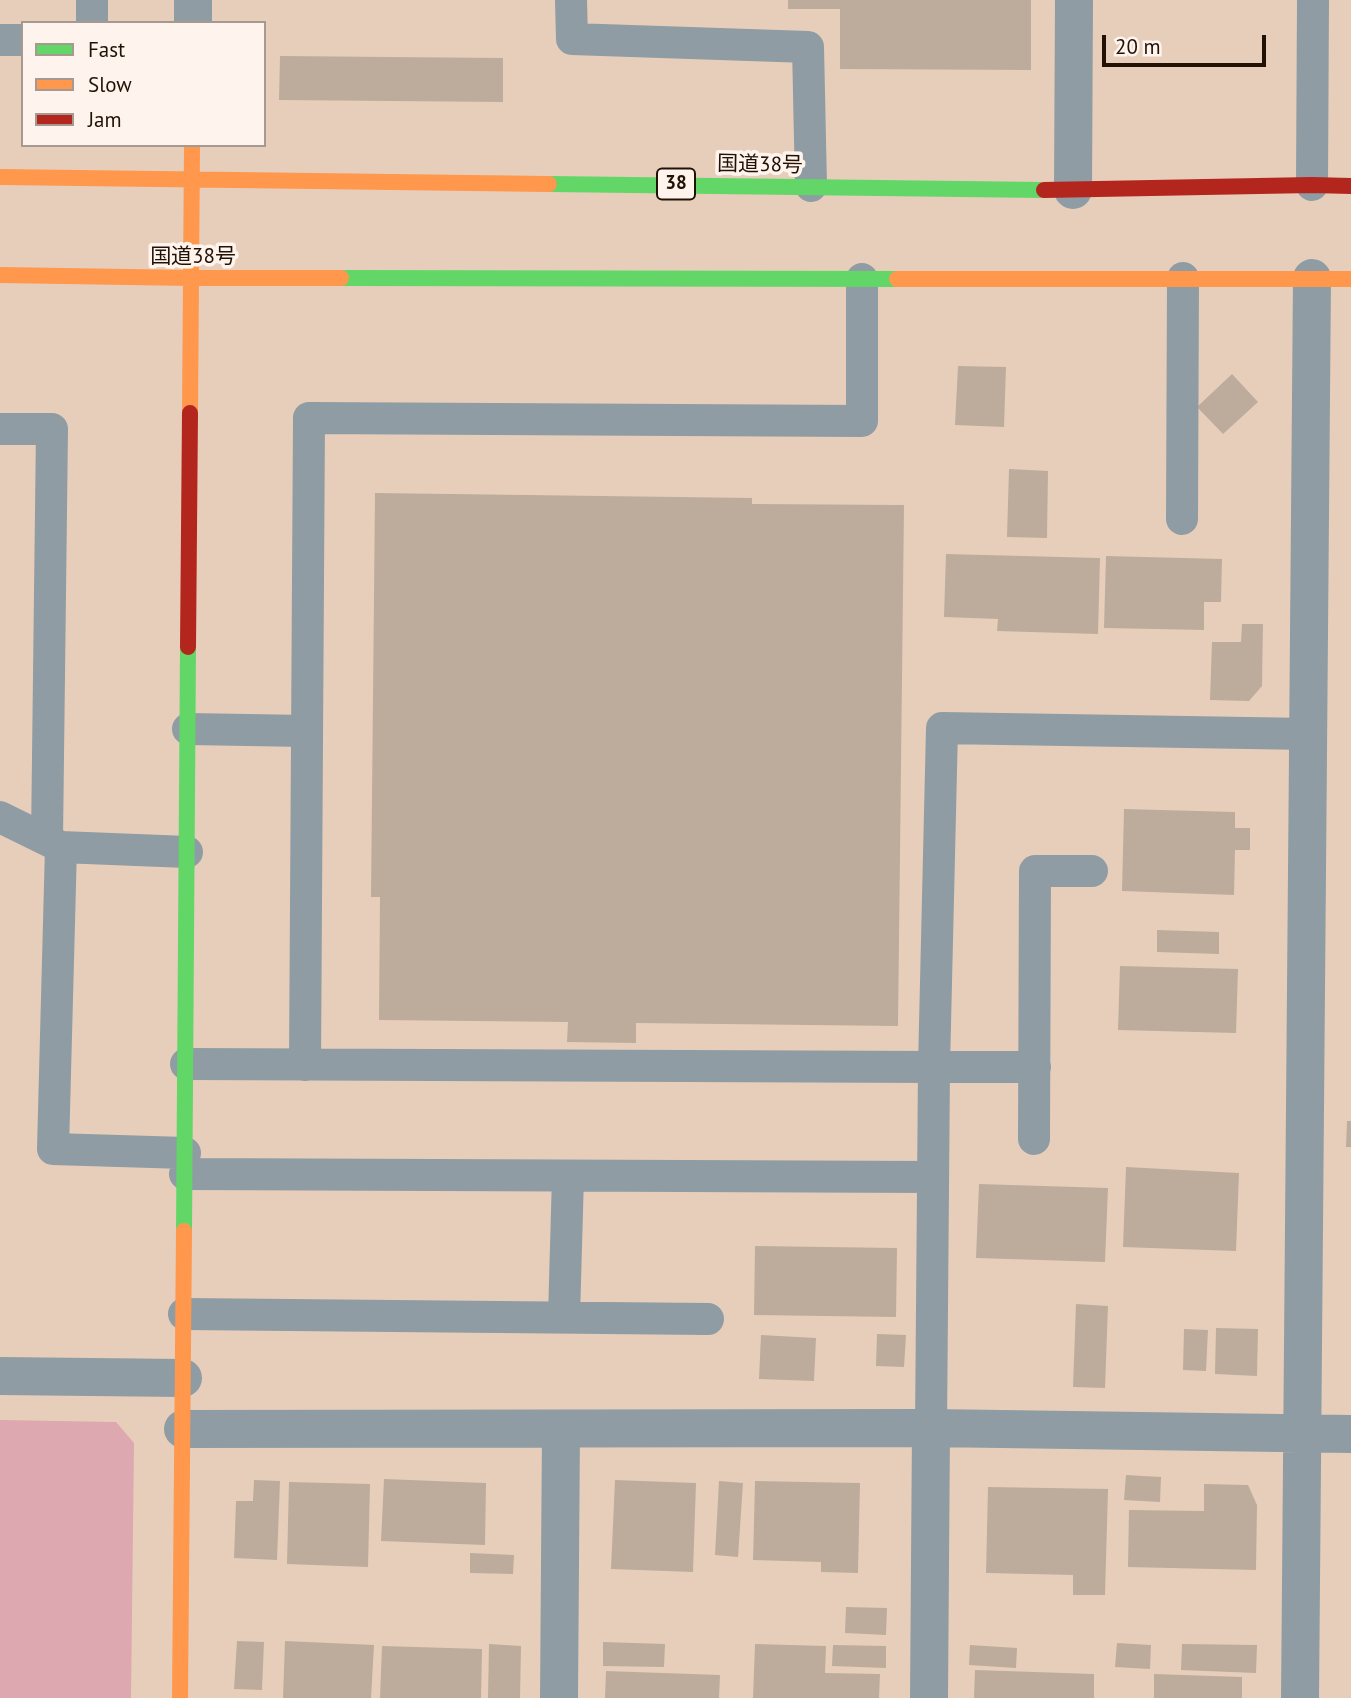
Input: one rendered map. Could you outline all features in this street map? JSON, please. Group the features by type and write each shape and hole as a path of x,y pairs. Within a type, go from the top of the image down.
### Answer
{"main road":[{"path":"180,1698 192,147"},
{"name":"国道38号","path":"0,177 1073,190 1351,186"},
{"name":"国道38号","path":"0,275 192,278 1351,279"}],"street":[{"path":"193,0 193,21"},
{"path":"1073,190 1074,0"},
{"path":"1300,1698 1312,278"},
{"path":"0,1376 183,1378"},
{"path":"183,1429 931,1429 1351,1434"},
{"path":"559,1698 561,1429"},
{"path":"929,1698 931,1429"}],"lane":[{"path":"92,0 92,21"},
{"path":"572,0 572,39 808,47 811,186"},
{"path":"1312,185 1313,0"},
{"path":"0,40 21,40"},
{"path":"1182,278 1182,519"},
{"path":"305,1065 309,418 862,421 862,279"},
{"path":"0,429 52,429 53,1149 185,1163 568,1176 933,1177"},
{"path":"931,1429 934,1067 942,728 1308,734"},
{"path":"188,729 307,731"},
{"path":"0,817 54,843 187,852"},
{"path":"1034,1139 1035,871 1092,871"},
{"path":"186,1064 1035,1067"},
{"path":"564,1317 568,1176"},
{"path":"184,1314 708,1319"}],"shaded area":[{"path":"0,1420 116,1422 134,1443 131,1698 0,1698"}],"building":[{"path":"788,0 1031,0 1031,70 840,69 840,9 788,9"},
{"path":"280,56 503,58 503,102 279,100"},
{"path":"958,366 1006,367 1004,427 955,425"},
{"path":"1232,374 1258,402 1223,434 1197,407"},
{"path":"1009,469 1048,471 1047,538 1007,537"},
{"path":"375,493 752,498 752,504 904,505 898,1026 636,1023 636,1043 567,1042 568,1022 379,1020 380,897 371,897"},
{"path":"946,554 1100,558 1098,634 997,631 998,619 944,617"},
{"path":"1106,556 1222,559 1221,602 1204,602 1204,630 1104,628"},
{"path":"1242,624 1263,624 1262,686 1249,701 1210,700 1212,642 1241,642"},
{"path":"1124,809 1235,812 1235,828 1250,828 1250,850 1235,850 1234,895 1122,891"},
{"path":"1157,930 1219,932 1219,954 1157,952"},
{"path":"1120,966 1238,969 1236,1033 1118,1030"},
{"path":"1347,1121 1351,1121 1351,1147 1346,1147"},
{"path":"1126,1167 1239,1173 1236,1251 1123,1247"},
{"path":"979,1184 1108,1188 1105,1262 976,1258"},
{"path":"755,1246 897,1248 896,1317 754,1315"},
{"path":"1076,1304 1108,1306 1105,1388 1073,1387"},
{"path":"1216,1328 1258,1329 1257,1376 1215,1374"},
{"path":"1184,1329 1208,1330 1206,1371 1183,1370"},
{"path":"877,1334 906,1335 904,1367 876,1366"},
{"path":"761,1335 816,1338 814,1381 759,1379"},
{"path":"1126,1475 1161,1477 1160,1502 1124,1500"},
{"path":"384,1479 486,1483 485,1545 381,1541"},
{"path":"254,1480 280,1481 277,1560 234,1558 236,1501 253,1501"},
{"path":"615,1480 696,1483 693,1572 611,1569"},
{"path":"719,1481 743,1483 738,1557 715,1555"},
{"path":"755,1481 860,1483 858,1573 821,1572 821,1562 753,1560"},
{"path":"289,1482 370,1484 368,1567 287,1564"},
{"path":"1204,1484 1248,1485 1257,1505 1256,1570 1128,1567 1129,1510 1204,1511"},
{"path":"988,1487 1108,1489 1105,1595 1073,1595 1073,1575 986,1573"},
{"path":"470,1553 514,1555 513,1574 470,1573"},
{"path":"846,1607 887,1608 886,1635 845,1633"},
{"path":"237,1641 264,1642 262,1690 234,1689"},
{"path":"285,1641 374,1645 371,1698 283,1698"},
{"path":"603,1642 665,1644 664,1667 603,1666"},
{"path":"1117,1643 1151,1645 1150,1669 1115,1667"},
{"path":"489,1644 521,1646 520,1698 488,1698"},
{"path":"755,1644 826,1646 825,1673 880,1674 879,1698 753,1698"},
{"path":"1182,1644 1257,1645 1256,1673 1181,1670"},
{"path":"833,1645 886,1646 886,1668 832,1666"},
{"path":"970,1645 1017,1648 1016,1668 969,1665"},
{"path":"382,1646 482,1649 481,1698 380,1698"},
{"path":"975,1670 1094,1674 1094,1698 974,1698"},
{"path":"606,1671 720,1675 719,1698 605,1698"},
{"path":"1154,1674 1242,1677 1242,1698 1154,1698"}],"traffic: fast":[{"path":"549,184 1044,190"},
{"path":"341,278 897,279"},
{"path":"184,1231 188,647"}],"traffic: slow":[{"path":"190,413 192,147"},
{"path":"0,177 549,184"},
{"path":"0,275 341,278"},
{"path":"897,279 1351,279"},
{"path":"180,1698 184,1231"}],"traffic: jam":[{"path":"1044,190 1351,186"},
{"path":"188,647 190,413"}]}
